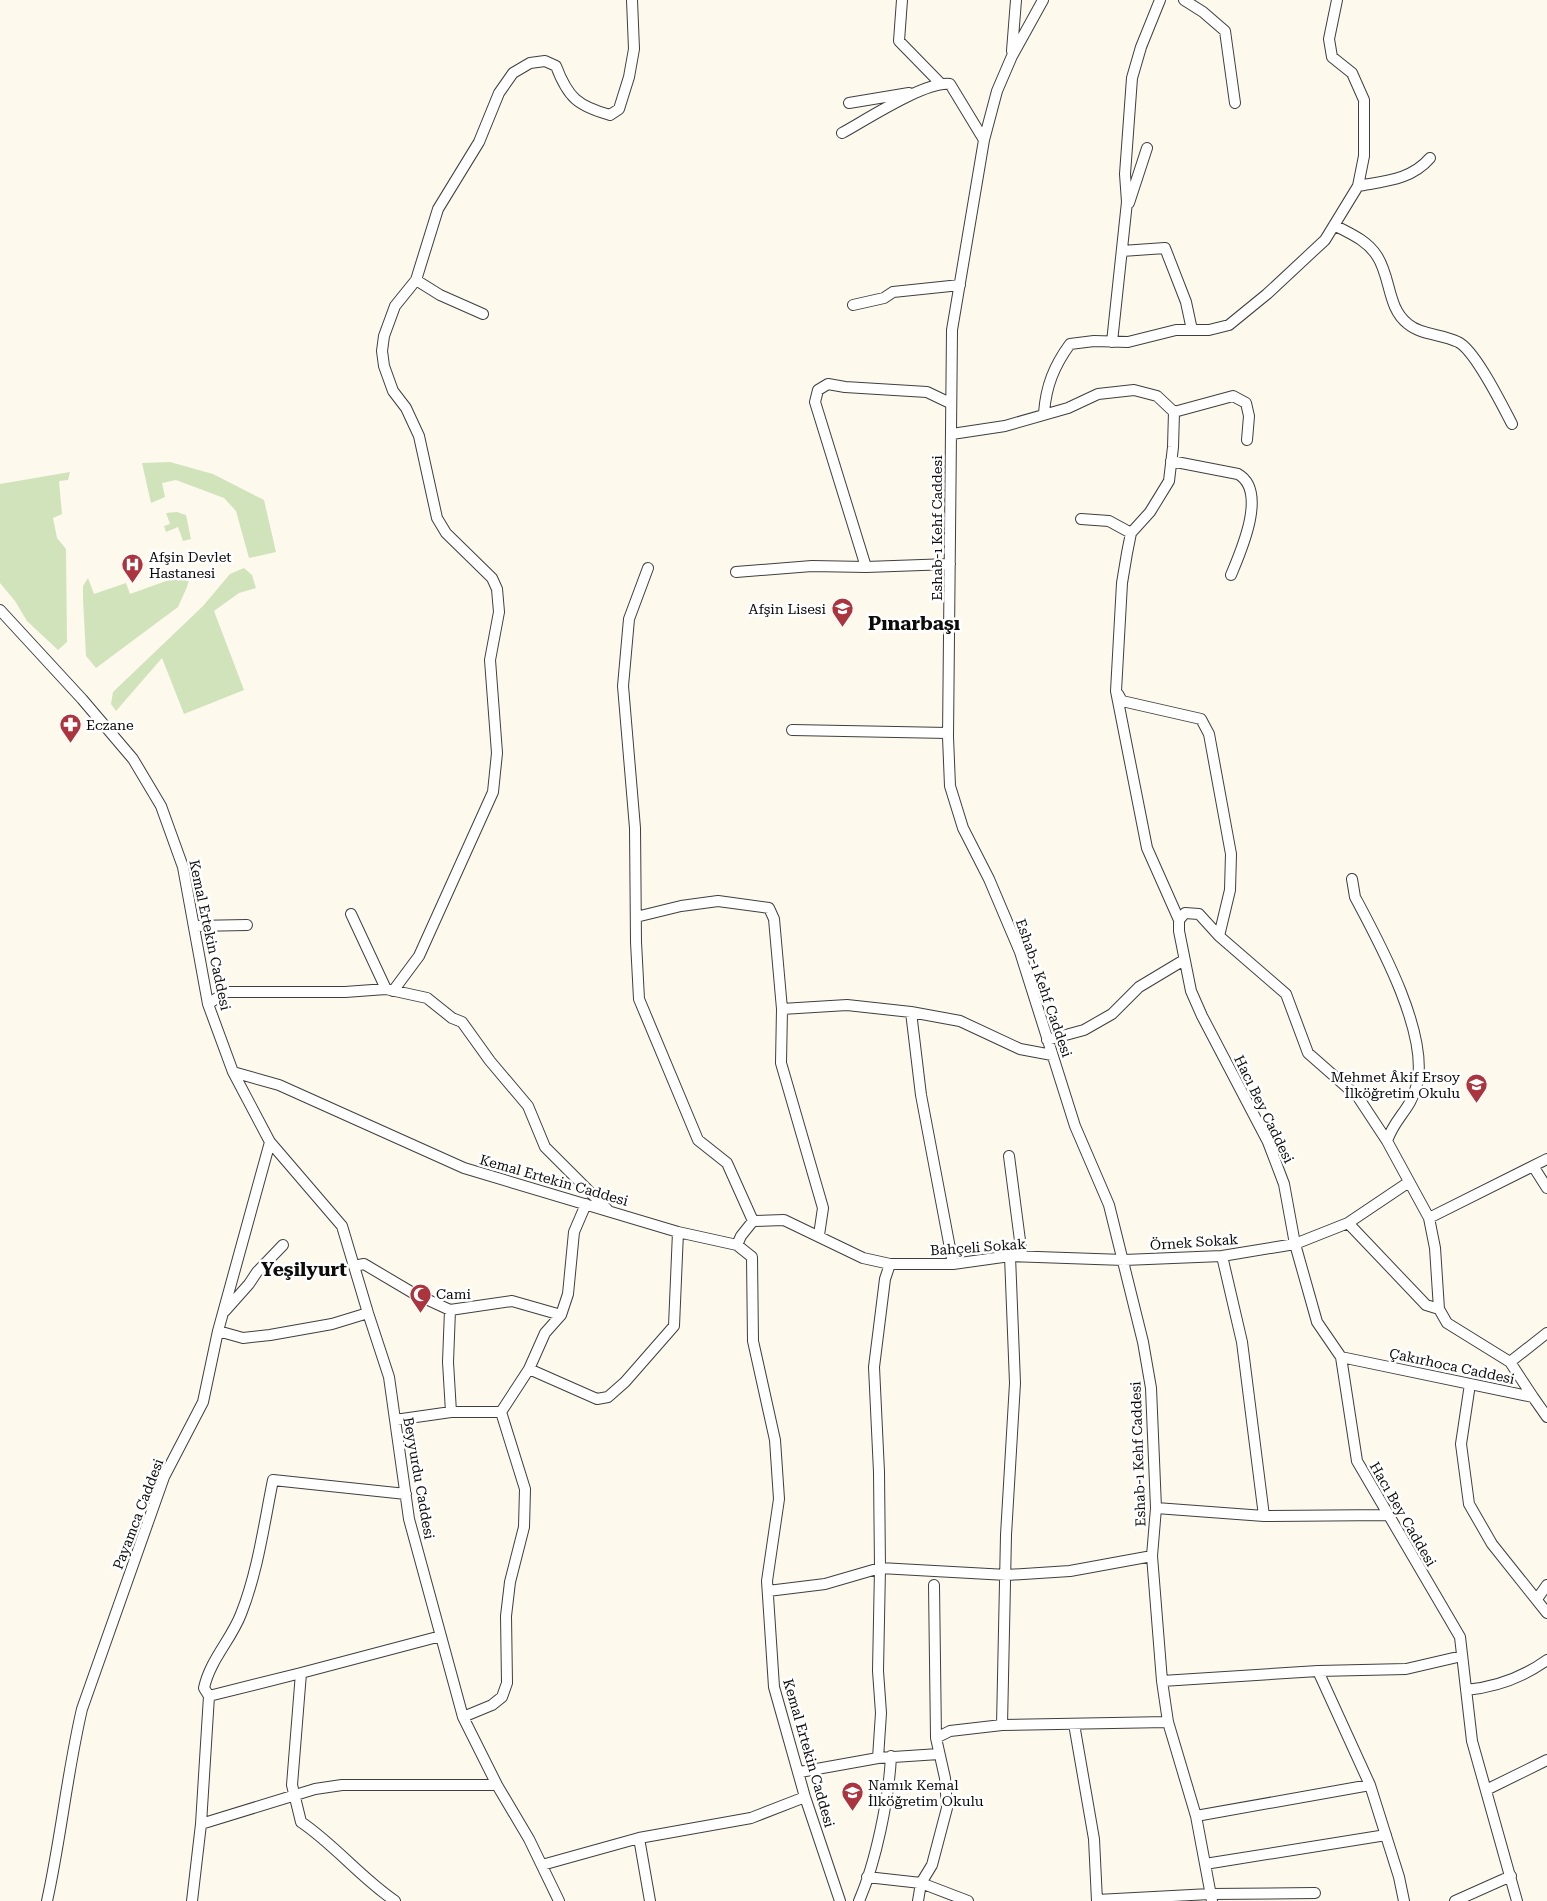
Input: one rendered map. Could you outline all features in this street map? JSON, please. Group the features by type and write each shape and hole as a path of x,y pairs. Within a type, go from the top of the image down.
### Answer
{"street":[{"path":"390,990 419,956 493,792 497,753 490,660 499,612 497,588 492,578 446,533 437,518 419,436 406,408 393,391 384,366 382,351 384,336 394,306 416,280 438,209 479,142 499,93 513,73 530,62 545,61 556,66 563,85 577,103 610,115 619,109 629,77 634,49 632,0"},
{"path":"902,0 899,41 940,83"},
{"path":"1012,56 1016,0"},
{"name":"Eshab-ı Kehf Caddesi","path":"1043,0 1012,56 997,91 984,140 952,330 948,733 950,786 963,828 989,879 1020,952 1075,1126 1109,1205 1124,1260 1151,1388 1156,1508 1152,1556 1162,1681 1168,1722 1196,1816 1211,1897"},
{"path":"1112,342 1126,214 1125,174 1132,78 1141,47 1160,0"},
{"path":"1184,0 1203,12 1225,31 1235,103"},
{"path":"1044,413 1045,400 1055,364 1070,344 1128,342 1176,330 1209,330 1229,325 1267,294 1325,240 1358,186 1364,156 1364,100 1352,73 1332,57 1329,39 1337,0"},
{"path":"842,132 918,92 940,83 950,84 984,140"},
{"path":"849,103 918,92"},
{"path":"1126,214 1147,148"},
{"path":"1358,186 1399,178 1420,169 1430,158"},
{"path":"1334,225 1362,240 1377,256 1390,286 1395,310 1408,324 1460,343 1485,374 1512,424"},
{"path":"1122,251 1165,248 1186,302 1192,330"},
{"path":"416,280 440,295 483,314"},
{"path":"852,305 884,298 893,292 960,285"},
{"path":"866,567 815,402 818,390 828,384 845,387 897,389 927,392 950,403"},
{"path":"952,434 1005,426 1044,413 1068,408 1098,394 1134,390 1157,396 1174,412"},
{"path":"1174,412 1233,396 1246,403 1249,416 1247,440"},
{"path":"1080,518 1109,521 1131,533 1150,512 1169,481 1174,412"},
{"path":"1171,461 1238,474 1246,479 1250,488 1251,516 1243,546 1231,575"},
{"name":"Hacı Bey Caddesi","path":"1131,533 1122,583 1116,691 1147,848 1179,920 1184,960 1191,991 1202,1016 1268,1142 1284,1184 1295,1244 1317,1322 1341,1357 1357,1461 1460,1638 1472,1740 1517,1901"},
{"path":"736,572 812,566 866,567 950,564"},
{"path":"648,568 629,619 623,686 635,828 639,999 698,1140 727,1163 753,1221 741,1236 737,1245"},
{"name":"Kemal Ertekin Caddesi","path":"0,610 82,699 133,759 161,806 180,858 208,1004 234,1072 279,1084 464,1168 678,1232 737,1245 752,1257 753,1341 775,1440 779,1500 767,1581 774,1687 800,1772 805,1797 840,1901"},
{"path":"1116,691 1122,702 1200,718 1209,734 1231,854 1230,890 1219,936"},
{"path":"792,730 948,733"},
{"path":"1352,879 1355,898 1404,1000 1415,1036 1417,1082 1410,1106 1392,1125 1387,1141"},
{"path":"636,917 681,906 718,901 769,908 774,919 782,1009 781,1063 823,1208 819,1235"},
{"path":"1179,920 1185,913 1199,914 1219,936 1286,994 1308,1052 1358,1097 1387,1141 1429,1218 1435,1248 1439,1309 1447,1323 1510,1362 1547,1417"},
{"path":"351,914 390,990"},
{"path":"194,926 247,925"},
{"path":"1047,1040 1084,1030 1112,1014 1140,987 1184,960"},
{"path":"208,1004 226,992 390,990 427,998 452,1018 462,1022 490,1061 528,1106 545,1147 609,1210"},
{"path":"782,1009 847,1005 911,1012 960,1021 1020,1049 1052,1055"},
{"path":"911,1012 921,1096 953,1264"},
{"name":"Beyyurdu Caddesi","path":"234,1072 270,1142 342,1226 389,1377 409,1519 463,1717 497,1785 542,1865 559,1901"},
{"name":"Payamca Caddesi","path":"46,1901 54,1868 74,1742 82,1709 164,1476 203,1402 218,1330 270,1142"},
{"path":"1010,1156 1022,1256"},
{"path":"1429,1218 1547,1159"},
{"path":"1532,1166 1547,1188"},
{"name":"Örnek Sokak","path":"1124,1260 1222,1256 1295,1244 1348,1223 1409,1182"},
{"path":"501,1412 529,1369 545,1332 561,1315 568,1294 574,1232 586,1204"},
{"name":"Bahçeli Sokak","path":"753,1221 784,1220 819,1235 863,1258 890,1264 953,1264 1010,1256 1124,1260"},
{"path":"1348,1223 1426,1305 1439,1309"},
{"path":"529,1369 598,1399 608,1397 626,1382 674,1326 678,1232"},
{"path":"223,1313 250,1284 257,1272 283,1245"},
{"path":"1002,1725 1007,1575 1006,1535 1015,1383 1010,1256"},
{"path":"1222,1256 1242,1342 1264,1516"},
{"path":"354,1266 364,1264 413,1293 450,1310 512,1300 561,1315"},
{"path":"878,1758 881,1713 878,1671 880,1568 879,1472 874,1367 885,1279 890,1264"},
{"path":"450,1310 448,1362 451,1412"},
{"path":"218,1330 243,1338 252,1337 332,1324 368,1313"},
{"path":"1510,1362 1547,1333"},
{"name":"Çakırhoca Caddesi","path":"1341,1357 1533,1396"},
{"path":"1470,1384 1461,1444 1469,1504 1492,1544 1547,1613"},
{"path":"395,1420 451,1412 501,1412"},
{"path":"463,1717 492,1705 502,1697 507,1683 506,1616 510,1582 524,1527 525,1489 501,1412"},
{"path":"192,1901 201,1824 209,1696 204,1688 207,1675 241,1614 257,1558 273,1480 406,1494"},
{"path":"1156,1508 1264,1516 1388,1515"},
{"path":"768,1590 825,1584 880,1568 1007,1575 1070,1571 1152,1556"},
{"path":"918,1901 921,1883 932,1865 947,1808 945,1778 936,1738 934,1586"},
{"path":"1537,1599 1546,1588"},
{"path":"209,1696 441,1636"},
{"path":"1162,1681 1318,1671 1406,1668 1462,1656"},
{"path":"1466,1690 1503,1683 1526,1675 1547,1660"},
{"path":"1318,1671 1370,1785 1404,1901"},
{"path":"301,1673 292,1785 293,1796 301,1822 321,1836 382,1892 395,1901"},
{"path":"936,1738 950,1731 1002,1725 1168,1722"},
{"path":"1074,1724 1094,1839 1097,1901 1315,1893"},
{"path":"800,1772 891,1756 939,1754"},
{"path":"859,1901 867,1877 890,1783 891,1756"},
{"path":"1486,1790 1547,1760"},
{"path":"201,1824 293,1796 342,1784 497,1785"},
{"path":"1196,1816 1370,1785"},
{"path":"542,1865 639,1838 751,1818 805,1797"},
{"path":"1205,1864 1386,1835"},
{"path":"639,1838 650,1901"},
{"path":"1455,1901 1510,1876"},
{"path":"867,1877 921,1883 968,1901"}],"green space":[{"path":"170,462 213,474 264,500 276,552 249,558 236,511 224,498 176,480 162,483 165,497 151,503 142,463"},
{"path":"70,472 68,480 59,481 62,514 53,518 57,538 66,549 67,642 58,650 27,621 15,601 0,583 0,484"},
{"path":"177,512 186,515 191,539 183,541 178,527 166,532 164,526 170,524 166,513"},
{"path":"244,568 252,575 256,588 239,593 214,611 244,690 184,714 162,658 116,711 111,704 113,692 203,606 230,574"},
{"path":"191,572 178,607 96,668 86,656 83,586 88,578 94,594 126,583 130,594"}],"place":[{"name":"Afşin Devlet Hastanesi","path":"133,584"},
{"name":"Afşin Lisesi","path":"842,628"},
{"name":"Eczane","path":"70,744"},
{"name":"Mehmet Âkif Ersoy İlköğretim Okulu","path":"1476,1104"},
{"name":"Cami","path":"420,1313"},
{"name":"Namık Kemal İlköğretim Okulu","path":"852,1812"}],"district":[{"name":"Pınarbaşı","path":"914,623"},
{"name":"Yeşilyurt","path":"304,1269"}]}
